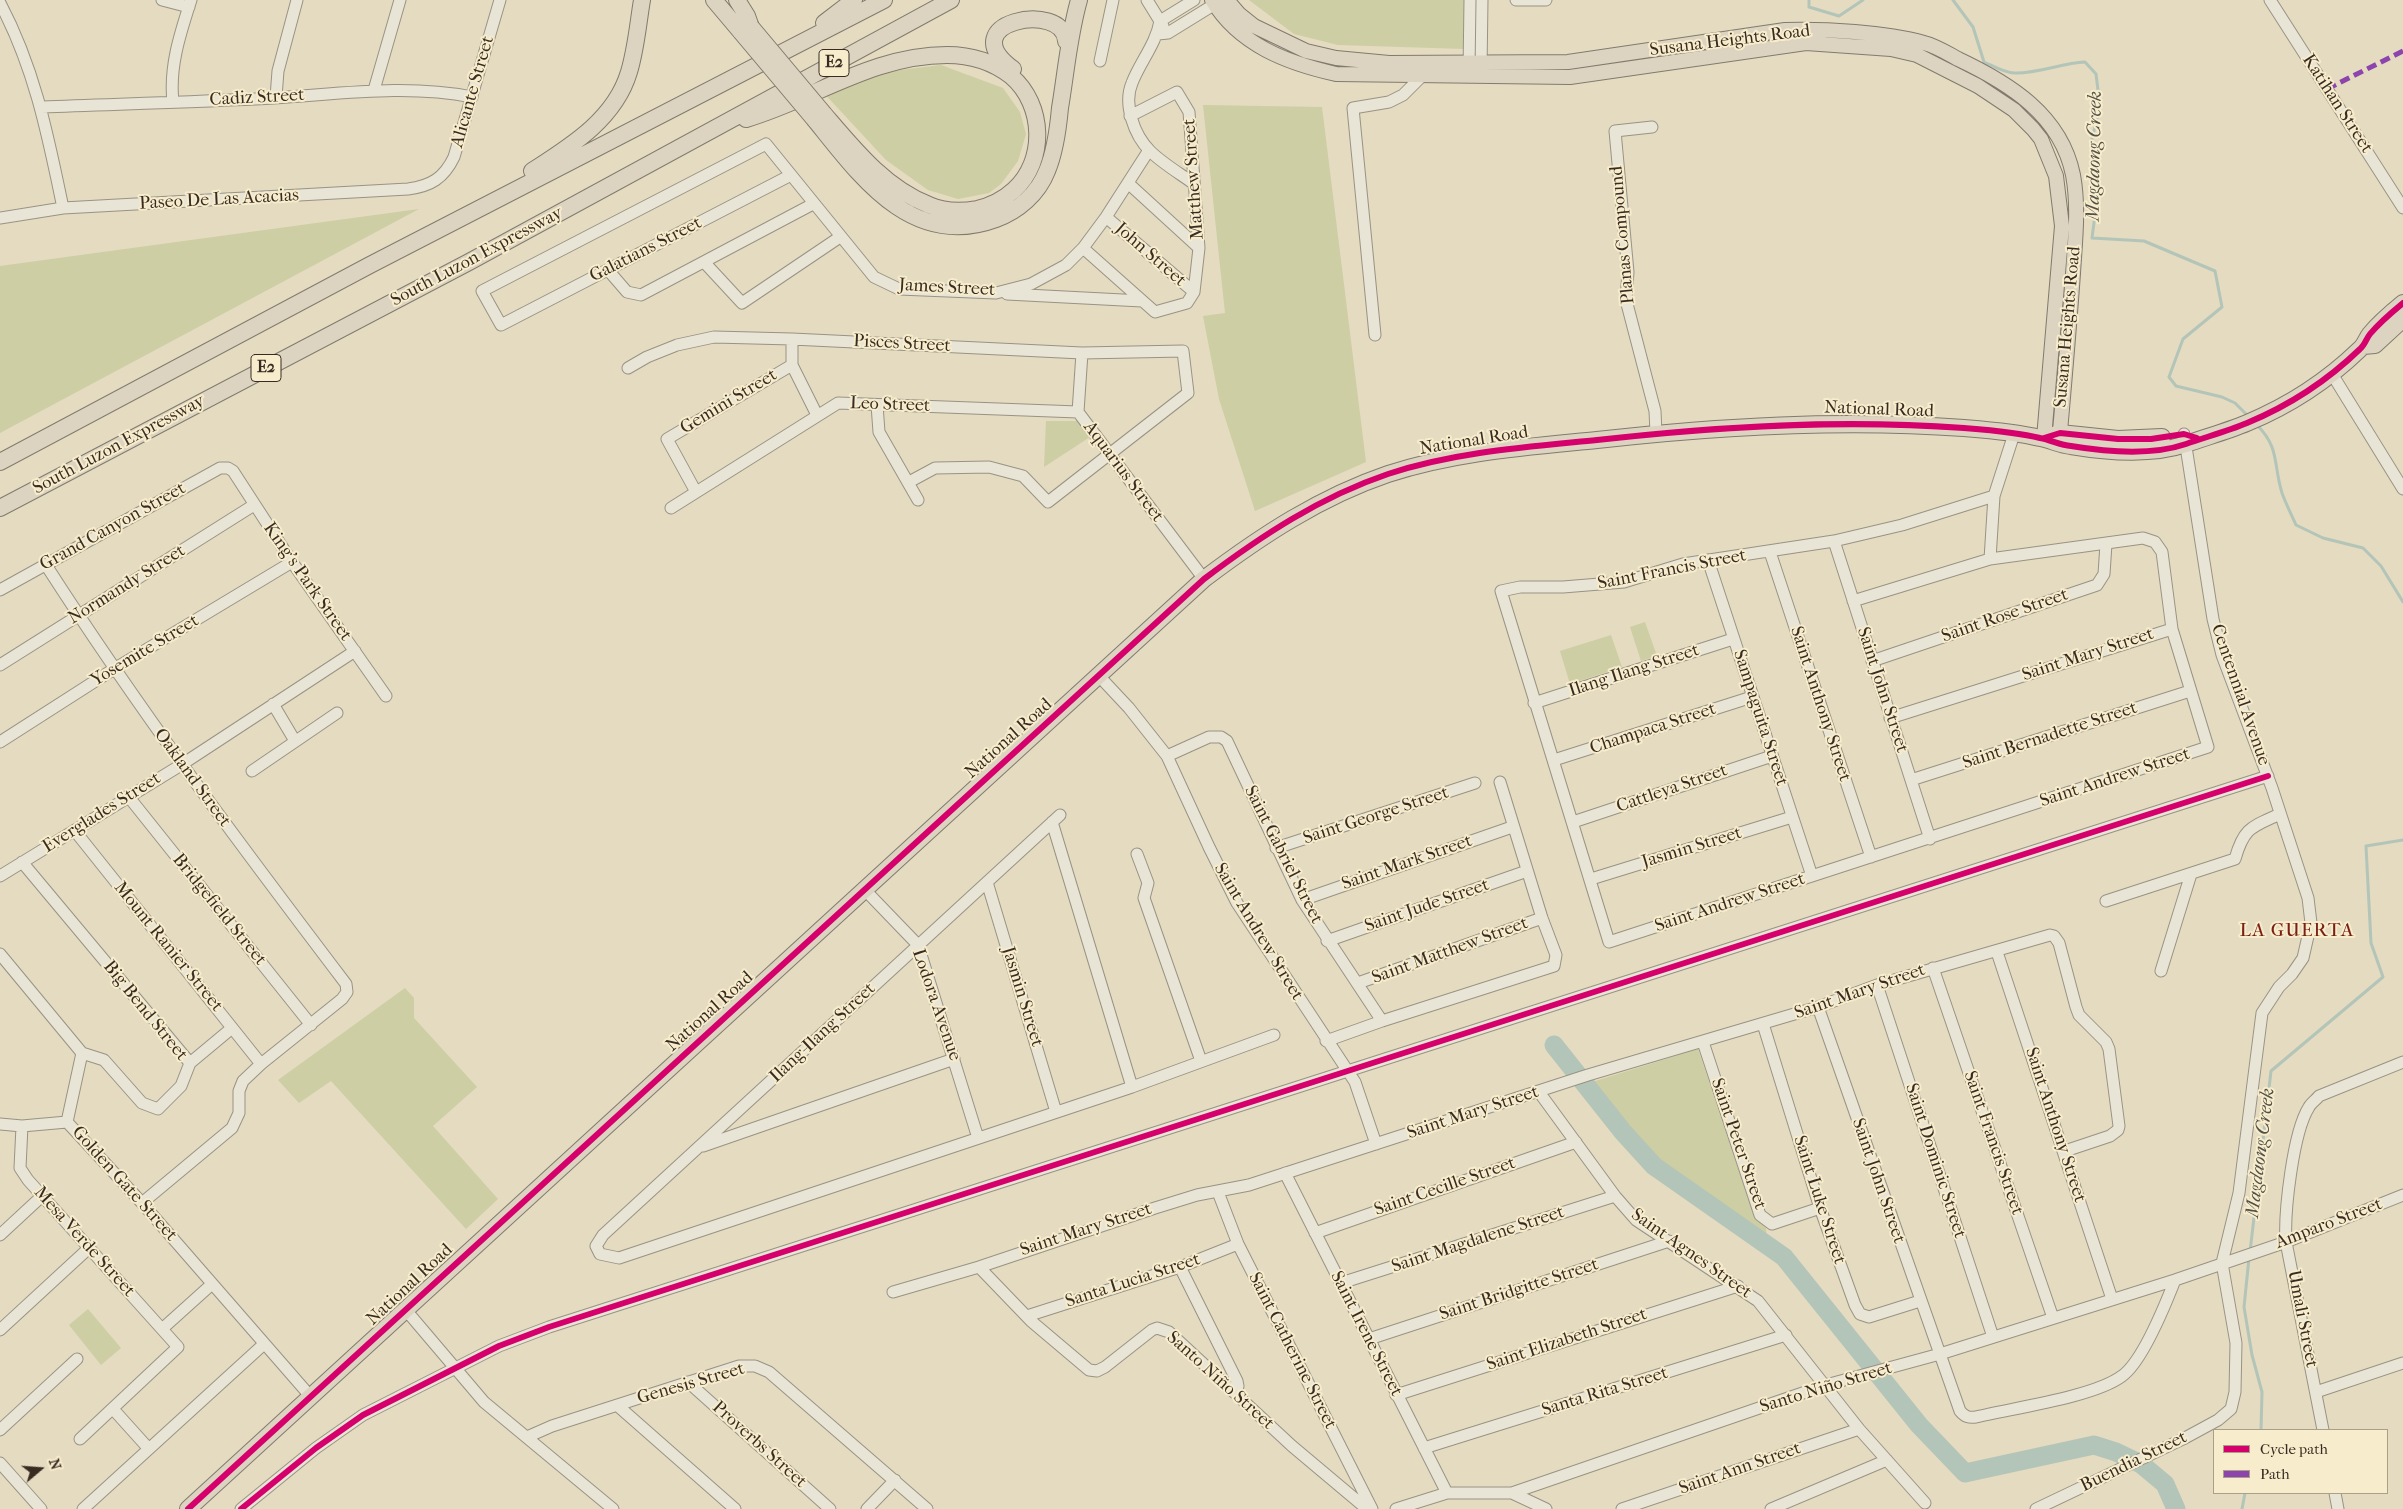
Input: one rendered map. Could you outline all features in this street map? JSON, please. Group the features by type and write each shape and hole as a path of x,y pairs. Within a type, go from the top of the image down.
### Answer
{"highway":[{"path":"495,200 521,178 573,143 610,110 629,72 642,0"},
{"path":"714,0 746,29"},
{"path":"724,0 820,117 864,178 903,211 922,221 939,226 958,227 974,226 1014,210 1027,200 1043,181 1056,137 1073,21 1079,0"},
{"path":"737,0 748,16 746,29"},
{"path":"788,51 854,0"},
{"name":"E2","path":"0,462 495,200 884,0"},
{"name":"South Luzon Expressway","path":"0,508 469,262 951,0"},
{"path":"1048,5 1058,13 1064,25 1066,68"},
{"path":"820,117 894,185 930,206 951,211 971,210 990,206 1005,198 1028,173 1036,154 1038,106 1033,91 1019,74 1002,60 994,48 994,35 998,24 1005,13 1014,7"},
{"path":"718,127 768,113 819,89 868,70 908,60 949,55 984,61 1011,77 1030,102 1037,124"},
{"name":"National Road","path":"188,1509 1204,579 1259,539 1295,516 1326,500 1386,475 1465,455 1656,433 1827,423 1937,427 2054,438 2189,439 2250,422 2271,412 2332,374 2363,346 2368,336 2403,302"},
{"name":"National Road","path":"2363,346 2375,345 2403,319"}],"main road":[{"name":"Susana Heights Road","path":"1218,1 1254,26 1306,51 1336,58 1475,68"},
{"name":"Susana Heights Road","path":"1218,1 1247,37 1270,54 1300,66 1336,74 1422,76 1475,68 1568,62 1785,30 1808,30 1890,37 1925,43 2010,86 2025,97 2054,131 2067,158 2075,189 2075,237 2054,438"}],"street":[{"path":"162,0 190,3 170,83 173,102"},
{"path":"276,98 278,71 297,0"},
{"path":"374,90 400,0"},
{"name":"Alicante Street","path":"438,180 448,169 454,157 500,0"},
{"path":"1100,62 1113,0"},
{"path":"1148,0 1160,21 1163,34"},
{"path":"1160,21 1194,0"},
{"path":"1470,0 1475,68"},
{"path":"1475,68 1482,0"},
{"path":"1516,0 1546,0"},
{"name":"Katihan Street","path":"2270,0 2403,208"},
{"path":"1193,183 1149,150 1130,116 1128,102 1131,85 1163,34 1218,1"},
{"path":"0,3 12,26 42,107 63,208"},
{"path":"1375,335 1353,108 1389,102 1403,95 1422,76"},
{"name":"Cadiz Street","path":"42,107 276,98 374,90 446,92 472,97"},
{"name":"Matthew Street","path":"1130,116 1177,92 1189,112 1199,248 1194,292"},
{"name":"Planas Compound","path":"1652,127 1615,131 1628,272 1626,300 1655,411 1656,433"},
{"name":"James Street","path":"501,325 482,291 766,144 840,237 874,276 899,289 996,293 1031,284 1066,265 1083,248 1106,217 1149,150"},
{"name":"Galatians Street","path":"501,325 791,175"},
{"name":"Paseo De Las Acacias","path":"0,218 63,208 408,190 424,187 438,180"},
{"path":"1128,183 1199,248"},
{"path":"608,270 628,292 642,295 814,204"},
{"name":"John Street","path":"1106,217 1194,292"},
{"path":"704,262 742,303 840,237"},
{"path":"1083,248 1155,312 1187,303 1194,292"},
{"path":"996,293 1142,301"},
{"name":"Pisces Street","path":"628,368 647,357 694,340 714,337 792,338 1082,353 1183,352 1188,393 1110,456"},
{"path":"792,338 792,365 817,415"},
{"name":"Aquarius Street","path":"1082,353 1078,412 1204,579"},
{"name":"Gemini Street","path":"696,492 666,439 792,365"},
{"path":"2332,374 2403,489"},
{"name":"Leo Street","path":"671,508 838,403 1078,412"},
{"path":"877,405 879,432 918,500"},
{"path":"1990,559 1994,496 2014,434"},
{"name":"Centennial Avenue","path":"2189,439 2213,619 2222,655 2268,776 2308,898 2311,923 2303,958 2292,974 2279,987 2262,1012 2239,1193 2227,1262"},
{"path":"909,482 935,468 988,467 1023,476 1048,502 1110,456"},
{"name":"Grand Canyon Street","path":"0,590 220,468 228,468"},
{"name":"King's Park Street","path":"228,468 233,471 292,562 386,696"},
{"name":"Saint Francis Street","path":"1609,942 1501,591 1520,587 1604,585 1624,582 1683,564 1834,541 1902,525 1994,496"},
{"name":"Normandy Street","path":"0,665 254,505"},
{"name":"Saint Andrew Street","path":"1609,942 2208,747 2172,629 2162,552 2155,542 2143,538 1990,559 1853,600"},
{"name":"Saint John Street","path":"1834,541 1930,839"},
{"name":"Saint Rose Street","path":"1872,661 2097,585 2104,574 2106,544"},
{"name":"Saint Anthony Street","path":"1770,552 1871,857"},
{"name":"Sampaguita Street","path":"1708,560 1812,876"},
{"name":"Yosemite Street","path":"0,742 114,669 292,562"},
{"name":"Oakland Street","path":"46,565 114,669 181,765 346,984 347,992 342,998 311,1025"},
{"name":"Saint Mary Street","path":"1890,718 2172,629"},
{"name":"Ilang Ilang Street","path":"1534,703 1733,638"},
{"name":"Everglades Street","path":"0,876 181,765 355,651"},
{"name":"Saint Andrew Street","path":"1099,676 1129,708 1167,756 1209,848 1237,903 1326,1041 1355,1082 1376,1144"},
{"name":"Saint Bernadette Street","path":"1911,780 2190,691"},
{"name":"Champaca Street","path":"1554,760 1752,697"},
{"path":"274,704 296,741"},
{"path":"252,771 336,714"},
{"name":"Saint Gabriel Street","path":"1167,756 1209,737 1221,737 1227,741 1302,900 1327,941 1358,983 1382,1021"},
{"name":"Cattleya Street","path":"1573,822 1772,756"},
{"path":"241,1509 316,1448 363,1415 499,1346 549,1327 2268,776"},
{"path":"1326,1041 1554,966 1556,955 1512,826 1500,782"},
{"name":"Saint George Street","path":"1276,848 1475,784"},
{"name":"Bridgefield Street","path":"128,796 311,1025"},
{"path":"2106,901 2235,859 2240,840 2250,828 2280,814"},
{"name":"Jasmin Street","path":"1591,880 1792,817"},
{"name":"Ilang-Ilang Street","path":"978,1138 619,1258 600,1254 596,1246 598,1241 698,1148 1056,819 1132,1087"},
{"name":"Saint Mark Street","path":"1302,900 1512,826"},
{"name":"Mount Ranier Street","path":"75,830 261,1064"},
{"path":"1137,854 1148,883 1144,898 1201,1061"},
{"name":"Big Bend Street","path":"22,862 190,1063 181,1086 158,1109 142,1103 104,1060 82,1053"},
{"name":"Saint Jude Street","path":"1327,941 1527,871"},
{"path":"2161,971 2191,874"},
{"name":"Jasmin Street","path":"987,882 1056,1112"},
{"name":"Lodora Avenue","path":"865,890 918,945 978,1138"},
{"name":"Saint Matthew Street","path":"1358,983 1542,918"},
{"name":"Saint Mary Street","path":"892,1292 979,1266 1155,1208 1286,1173 1588,1075 1818,1008 1877,985 1933,968 1997,952 2045,936 2054,936 2059,943 2079,1015 2106,1042 2109,1049 2119,1126 2118,1130 2110,1136 2065,1151"},
{"name":"Saint Anthony Street","path":"1997,952 2065,1151 2112,1299"},
{"path":"0,954 82,1053"},
{"name":"Saint Francis Street","path":"1933,968 2053,1318"},
{"name":"Saint Dominic Street","path":"1877,985 1992,1337"},
{"name":"Saint John Street","path":"1818,1008 1960,1411 1969,1418 2081,1393 2109,1384 2123,1376 2132,1366 2162,1314 2175,1280"},
{"name":"Saint Luke Street","path":"1763,1024 1820,1208 1860,1314 1870,1317 1920,1301"},
{"path":"142,1203 232,1128 239,1113 239,1091 243,1081 261,1064 311,1025"},
{"path":"190,1063 232,1028"},
{"path":"978,1138 1132,1087 1274,1036"},
{"name":"Saint Peter Street","path":"1703,1042 1760,1215 1772,1224 1820,1208"},
{"name":"Golden Gate Street","path":"82,1053 67,1122 142,1203 311,1396"},
{"path":"698,1148 954,1059"},
{"name":"Umali Street","path":"2323,1429 2286,1242 2286,1214 2290,1178 2304,1116 2309,1106 2320,1096 2332,1090 2403,1062"},
{"name":"Saint Agnes Street","path":"1539,1092 1615,1196 1636,1220 1758,1301 1859,1429 1925,1503"},
{"path":"738,1112 748,1130"},
{"path":"0,1124 22,1126 67,1122"},
{"name":"Mesa Verde Street","path":"22,1126 20,1168 41,1197 178,1347 113,1408"},
{"name":"Saint Cecille Street","path":"1315,1232 1576,1142"},
{"name":"Saint Irene Street","path":"1286,1173 1447,1494"},
{"name":"Saint Catherine Street","path":"1218,1192 1238,1244 1372,1509"},
{"name":"Amparo Street","path":"2255,1252 2286,1242 2403,1195"},
{"name":"Saint Magdalene Street","path":"1341,1283 1615,1196"},
{"path":"0,1234 41,1197"},
{"name":"Saint Bridgitte Street","path":"1369,1338 1669,1241"},
{"name":"Santa Lucia Street","path":"1027,1316 1180,1267 1238,1244"},
{"path":"0,1330 89,1248"},
{"name":"Santo Niño Street","path":"1396,1509 1447,1494 1512,1493 1826,1385 1940,1354 2175,1280 2255,1252"},
{"name":"Buendia Street","path":"2036,1509 2218,1420 2232,1409 2235,1392 2236,1343 2227,1262"},
{"name":"Santo Niño Street","path":"979,1266 1027,1316 1089,1370 1094,1371 1105,1367 1147,1332 1157,1328 1164,1329 1292,1446 1367,1509"},
{"path":"1180,1267 1237,1381 1236,1393"},
{"path":"162,1329 212,1284"},
{"name":"Saint Elizabeth Street","path":"1396,1395 1738,1286"},
{"path":"405,1309 453,1368 484,1402 613,1509"},
{"name":"Santa Rita Street","path":"1424,1448 1786,1335"},
{"path":"83,1509 264,1344"},
{"path":"0,1430 77,1359"},
{"path":"2316,1392 2403,1363"},
{"name":"Genesis Street","path":"527,1437 552,1426 739,1366 755,1366 763,1368 927,1509"},
{"name":"Proverbs Street","path":"688,1382 830,1509"},
{"path":"618,1406 736,1509"},
{"path":"80,1439 113,1408 149,1449"},
{"name":"Saint Ann Street","path":"1622,1509 1859,1429"},
{"path":"1771,1509 1887,1460"},
{"path":"0,1463 41,1509"},
{"path":"867,1509 895,1480"},
{"path":"1512,1493 1546,1509"},
{"path":"2335,1494 2338,1509"}],"green space":[{"path":"1249,0 1464,0 1465,49 1338,45 1294,34"},
{"path":"941,65 1003,88 1020,112 1026,134 1018,161 1001,184 989,193 958,199 928,190 886,160 821,90 900,70"},
{"path":"1203,105 1322,107 1366,462 1255,511 1219,399 1203,316 1225,313"},
{"path":"419,209 0,433 0,266"},
{"path":"1046,421 1077,421 1090,437 1044,467"},
{"path":"1645,622 1657,656 1641,661 1630,627"},
{"path":"1611,635 1622,667 1570,684 1560,651"},
{"path":"405,988 414,998 414,1018 477,1087 433,1126 498,1199 466,1229 331,1081 299,1103 278,1080"},
{"path":"1698,1049 1751,1207 1766,1228 1767,1241 1659,1164 1589,1083"},
{"path":"88,1309 121,1348 101,1365 69,1325"}],"waterway":[{"name":"Magdaong Creek","path":"1809,0 1809,7 1839,16 1863,0"},
{"name":"Magdaong Creek","path":"1953,0 1973,27 1984,62 2010,73 2032,72 2085,62 2096,74 2100,106 2091,143 2096,164 2098,192 2092,238 2144,241 2215,271 2222,307 2183,339 2169,377 2176,386 2222,397 2235,403 2249,417"},
{"name":"Magdaong Creek","path":"2257,425 2273,449 2282,493 2296,525 2323,538 2363,548 2381,566 2403,602"},
{"name":"Magdaong Creek","path":"2250,1252 2271,1071 2383,977 2371,943 2366,846 2403,840"},
{"path":"1554,1045 1623,1132 1654,1166 1784,1257 1919,1425 1965,1473 2094,1445 2116,1452 2141,1464 2165,1484 2176,1509"},
{"name":"Magdaong Creek","path":"2249,1258 2244,1307 2252,1355 2262,1392 2261,1429"},
{"name":"Magdaong Creek","path":"2242,1509 2245,1494"}],"marked path":[{"path":"2327,89 2403,51"}],"cycle path":[{"path":"188,1509 1204,579 1269,533 1315,506 1363,483 1439,460 1491,451 1689,431 1780,425 1918,425 2012,433 2099,450 2129,452 2172,448 2247,423 2277,409 2307,391 2348,360 2362,347 2378,325 2403,303"},
{"path":"2044,438 2060,433 2118,439 2151,439 2184,434 2197,438"},
{"path":"241,1509 316,1448 363,1415 499,1346 549,1327 2268,776"}],"district":[{"name":"LA GUERTA","path":"2297,931"}]}
